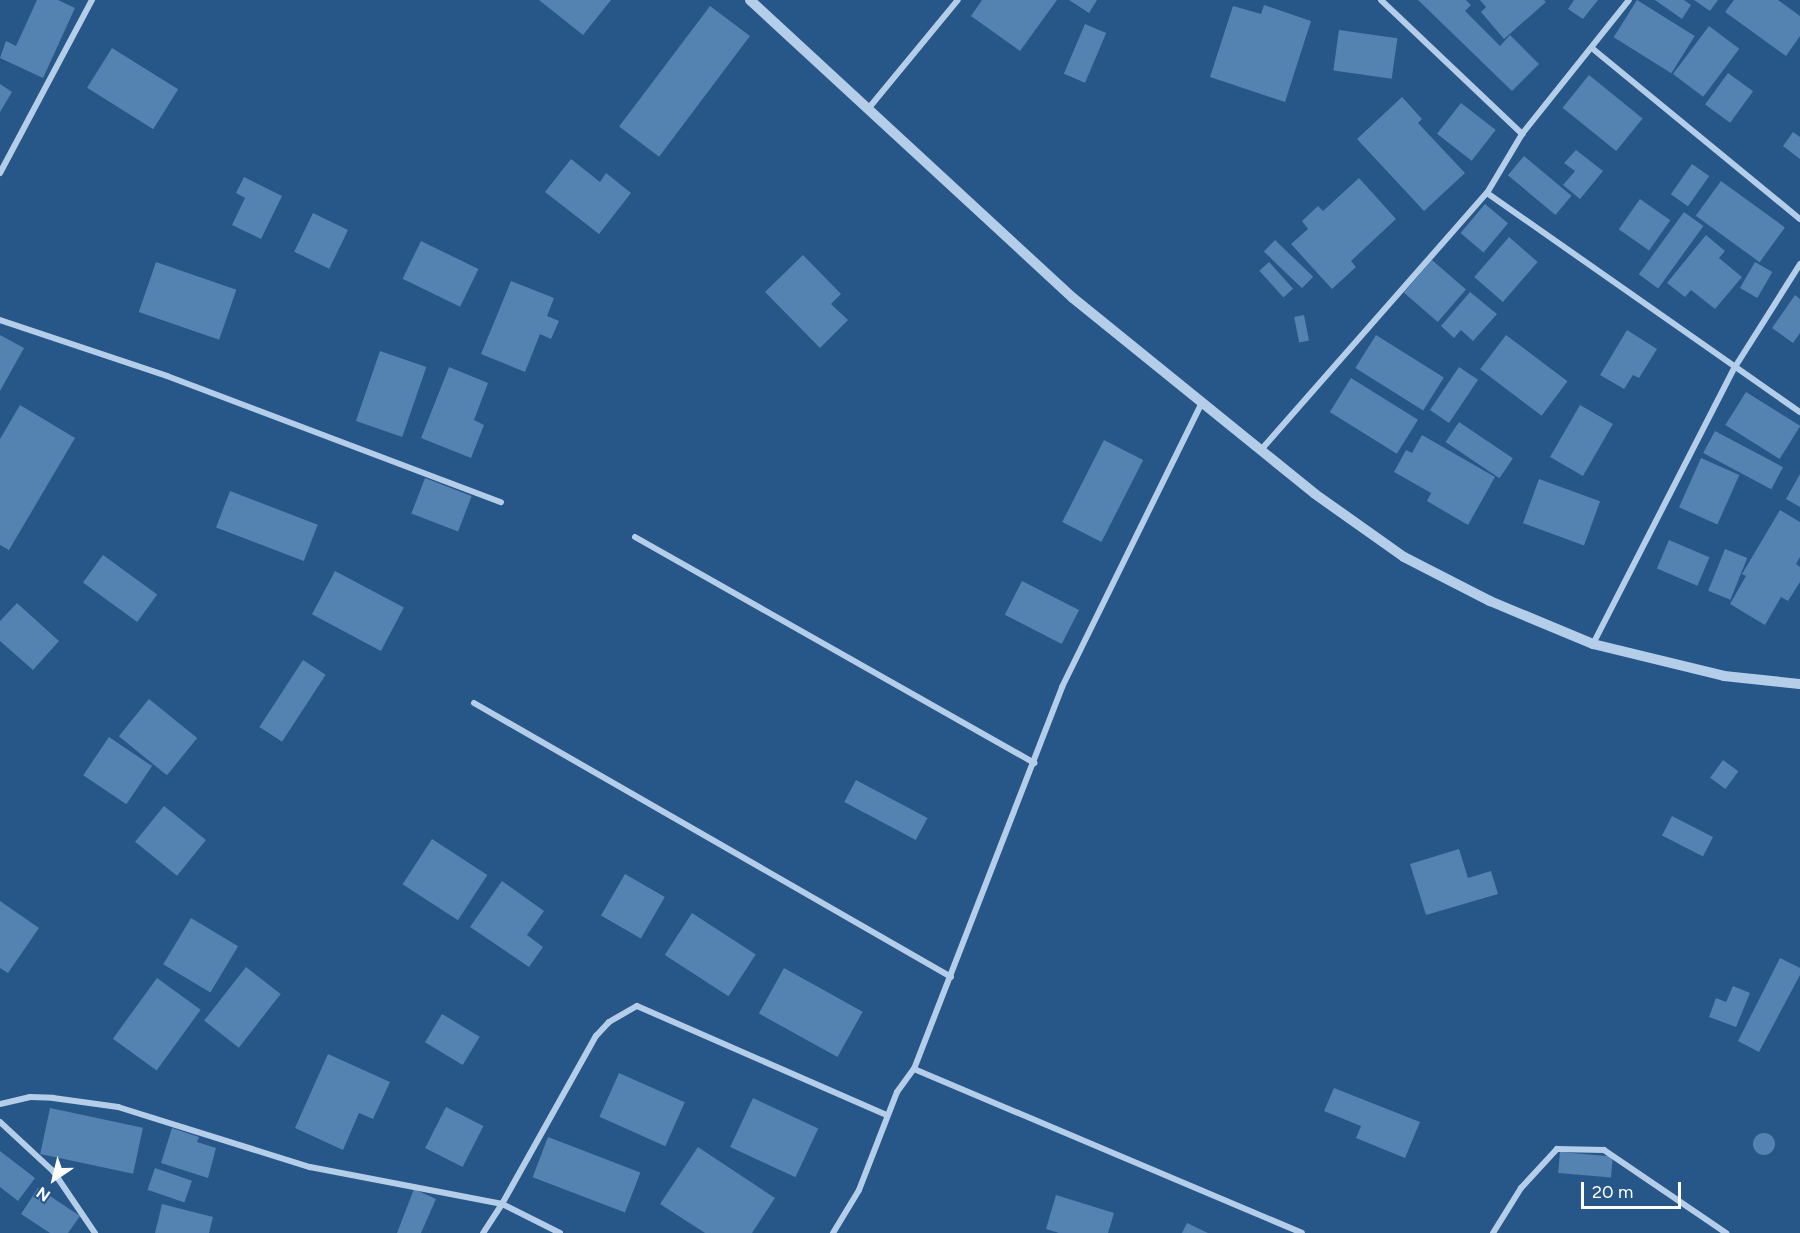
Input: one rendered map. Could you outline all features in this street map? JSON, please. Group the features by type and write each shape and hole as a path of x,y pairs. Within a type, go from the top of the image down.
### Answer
{"street":[{"path":"0,173 92,0"},
{"path":"750,0 1073,298 1202,401 1260,451 1404,556 1490,602 1593,644 1724,676 1800,684"},
{"path":"868,109 958,0"},
{"path":"1381,0 1522,135"},
{"path":"1260,451 1487,193 1522,135 1593,49 1629,0"},
{"path":"1593,49 1800,219"},
{"path":"1487,193 1800,411"},
{"path":"1593,644 1735,367 1800,264"},
{"path":"0,320 167,376 501,502"},
{"path":"833,1233 859,1190 887,1115 914,1069 1062,687 1202,401"},
{"path":"635,537 1034,763"},
{"path":"474,703 951,976"},
{"path":"483,1233 502,1204 596,1036 609,1022 637,1006 887,1115"},
{"path":"914,1069 1302,1233"},
{"path":"0,1104 30,1098 53,1098 117,1107 310,1167 502,1204 560,1233"},
{"path":"0,1122 53,1171 95,1233"},
{"path":"1493,1233 1521,1188 1557,1149 1604,1149 1726,1233"}],"building":[{"path":"37,0 58,0 75,8 43,78 0,58 6,41 16,46"},
{"path":"539,0 611,0 583,35"},
{"path":"982,0 1057,0 1020,51 971,16"},
{"path":"1069,0 1097,0 1089,13"},
{"path":"1418,0 1466,0 1471,5 1465,11 1500,46 1510,35 1539,64 1512,91"},
{"path":"1480,0 1544,0 1546,2 1504,39 1481,12 1486,7"},
{"path":"1574,0 1598,0 1583,19 1568,9"},
{"path":"1637,0 1695,36 1671,73 1614,37"},
{"path":"1655,0 1684,0 1691,5 1682,19"},
{"path":"1694,0 1718,0 1710,11"},
{"path":"1734,0 1778,0 1800,16 1800,36 1786,56 1725,12"},
{"path":"1264,5 1311,21 1285,102 1210,77 1233,6 1261,14"},
{"path":"710,6 750,36 659,157 619,127"},
{"path":"1085,24 1106,33 1085,83 1064,74"},
{"path":"1709,26 1739,49 1703,97 1673,74"},
{"path":"1339,30 1397,38 1392,79 1333,71"},
{"path":"112,48 178,89 153,129 87,88"},
{"path":"1728,73 1753,91 1730,123 1705,105"},
{"path":"1589,75 1643,118 1616,151 1563,108"},
{"path":"0,84 12,92 0,112"},
{"path":"1402,97 1422,119 1418,123 1465,173 1424,211 1357,139"},
{"path":"1461,103 1496,130 1472,161 1437,134"},
{"path":"1793,132 1800,137 1800,159 1783,146"},
{"path":"1576,150 1603,171 1580,199 1563,185 1575,171 1564,163"},
{"path":"1524,156 1571,196 1555,215 1508,175"},
{"path":"571,159 600,182 606,173 631,193 599,234 545,192"},
{"path":"1692,164 1709,176 1688,206 1671,194"},
{"path":"244,177 282,196 261,239 232,225 245,198 236,193"},
{"path":"1359,178 1396,219 1351,261 1356,267 1332,289 1291,244 1308,229 1302,221 1318,206 1323,211"},
{"path":"1721,181 1785,227 1760,262 1696,216"},
{"path":"1640,199 1670,220 1649,251 1619,229"},
{"path":"1485,204 1508,223 1484,252 1461,233"},
{"path":"1684,212 1703,226 1658,288 1639,274"},
{"path":"313,213 348,230 329,269 294,252"},
{"path":"1706,235 1725,251 1719,258 1742,277 1715,309 1691,290 1685,297 1667,283"},
{"path":"1509,237 1538,262 1503,302 1474,277"},
{"path":"1275,240 1313,277 1302,288 1264,252"},
{"path":"421,241 479,269 460,307 403,279"},
{"path":"803,255 841,294 831,304 848,320 820,348 765,292"},
{"path":"1432,260 1466,290 1438,322 1404,292"},
{"path":"156,262 236,290 219,340 139,312"},
{"path":"1269,262 1293,289 1283,297 1259,271"},
{"path":"1755,262 1772,272 1757,298 1740,288"},
{"path":"511,281 554,298 547,316 559,321 551,339 540,334 525,372 481,354"},
{"path":"1470,292 1497,314 1473,341 1461,330 1454,338 1441,326"},
{"path":"1795,295 1800,299 1800,333 1793,343 1772,328"},
{"path":"1304,315 1309,341 1299,342 1294,317"},
{"path":"1627,330 1657,349 1639,378 1633,375 1624,389 1600,375"},
{"path":"0,335 24,348 0,391"},
{"path":"1376,335 1444,377 1423,410 1355,368"},
{"path":"1506,335 1567,381 1542,416 1480,369"},
{"path":"380,351 426,367 402,437 356,421"},
{"path":"449,367 488,383 474,420 484,425 471,458 421,438"},
{"path":"1459,367 1478,380 1449,423 1430,410"},
{"path":"1351,378 1418,420 1397,454 1330,412"},
{"path":"1746,392 1800,426 1780,459 1725,425"},
{"path":"20,405 75,438 9,550 0,545 0,439"},
{"path":"1580,405 1613,424 1583,476 1550,457"},
{"path":"1459,422 1513,458 1499,478 1446,442"},
{"path":"1715,431 1783,467 1771,489 1703,453"},
{"path":"1422,435 1495,477 1468,525 1427,501 1431,493 1394,472 1406,450 1412,453"},
{"path":"1104,440 1143,460 1101,542 1062,522"},
{"path":"1701,458 1739,475 1717,524 1679,507"},
{"path":"1800,474 1800,507 1786,499"},
{"path":"425,478 472,496 458,531 411,513"},
{"path":"1539,479 1600,501 1584,545 1523,523"},
{"path":"230,491 318,525 304,561 216,527"},
{"path":"1780,510 1800,522 1800,557 1796,564 1800,567 1800,582 1788,601 1781,597 1765,625 1730,604 1746,576 1742,574"},
{"path":"1669,540 1710,557 1697,586 1657,569"},
{"path":"1725,549 1747,558 1730,600 1708,591"},
{"path":"103,555 157,594 137,622 83,583"},
{"path":"335,571 404,608 381,651 312,614"},
{"path":"1022,581 1079,610 1062,644 1005,615"},
{"path":"17,603 59,641 33,670 0,641 0,621"},
{"path":"303,660 326,675 282,742 259,727"},
{"path":"149,699 197,738 167,775 119,736"},
{"path":"109,737 152,766 126,804 83,775"},
{"path":"1723,760 1738,771 1725,789 1710,778"},
{"path":"856,780 928,818 916,840 844,802"},
{"path":"164,806 206,840 177,876 135,842"},
{"path":"1672,816 1713,837 1703,856 1662,836"},
{"path":"432,839 487,875 458,920 403,884"},
{"path":"1459,849 1468,878 1491,871 1498,894 1426,915 1410,864"},
{"path":"625,874 665,897 641,939 601,916"},
{"path":"502,881 544,911 527,935 543,947 529,967 470,927"},
{"path":"0,901 39,928 8,973 0,968"},
{"path":"692,913 756,954 729,996 665,955"},
{"path":"191,918 238,946 210,993 163,964"},
{"path":"1780,958 1800,968 1800,975 1759,1052 1738,1041"},
{"path":"246,967 281,994 239,1048 204,1021"},
{"path":"784,968 863,1012 838,1057 759,1013"},
{"path":"157,978 201,1010 157,1070 113,1039"},
{"path":"1733,986 1750,993 1736,1027 1709,1017 1716,998 1726,1002"},
{"path":"442,1014 480,1037 463,1065 425,1042"},
{"path":"328,1054 390,1082 373,1119 359,1113 343,1150 295,1128"},
{"path":"619,1073 685,1102 665,1146 599,1117"},
{"path":"1334,1088 1420,1122 1405,1158 1356,1138 1361,1126 1324,1111"},
{"path":"753,1098 818,1128 795,1177 730,1147"},
{"path":"446,1107 483,1126 463,1167 425,1148"},
{"path":"50,1108 143,1128 133,1174 40,1154"},
{"path":"172,1128 199,1137 197,1142 216,1148 208,1178 161,1163"},
{"path":"1764,1133 1772,1136 1775,1144 1772,1152 1764,1155 1756,1152 1753,1144 1756,1136"},
{"path":"548,1137 640,1172 625,1213 533,1177"},
{"path":"698,1147 775,1198 752,1233 705,1233 660,1204"},
{"path":"0,1151 35,1178 18,1201 0,1187"},
{"path":"1560,1152 1613,1157 1611,1178 1558,1173"},
{"path":"155,1168 192,1181 184,1202 148,1190"},
{"path":"38,1188 80,1216 68,1233 50,1233 21,1214"},
{"path":"414,1189 436,1199 421,1233 397,1233"},
{"path":"1056,1195 1114,1213 1108,1233 1059,1233 1046,1229"},
{"path":"162,1204 213,1217 209,1233 155,1233"},
{"path":"1187,1223 1208,1233 1182,1233"}]}
